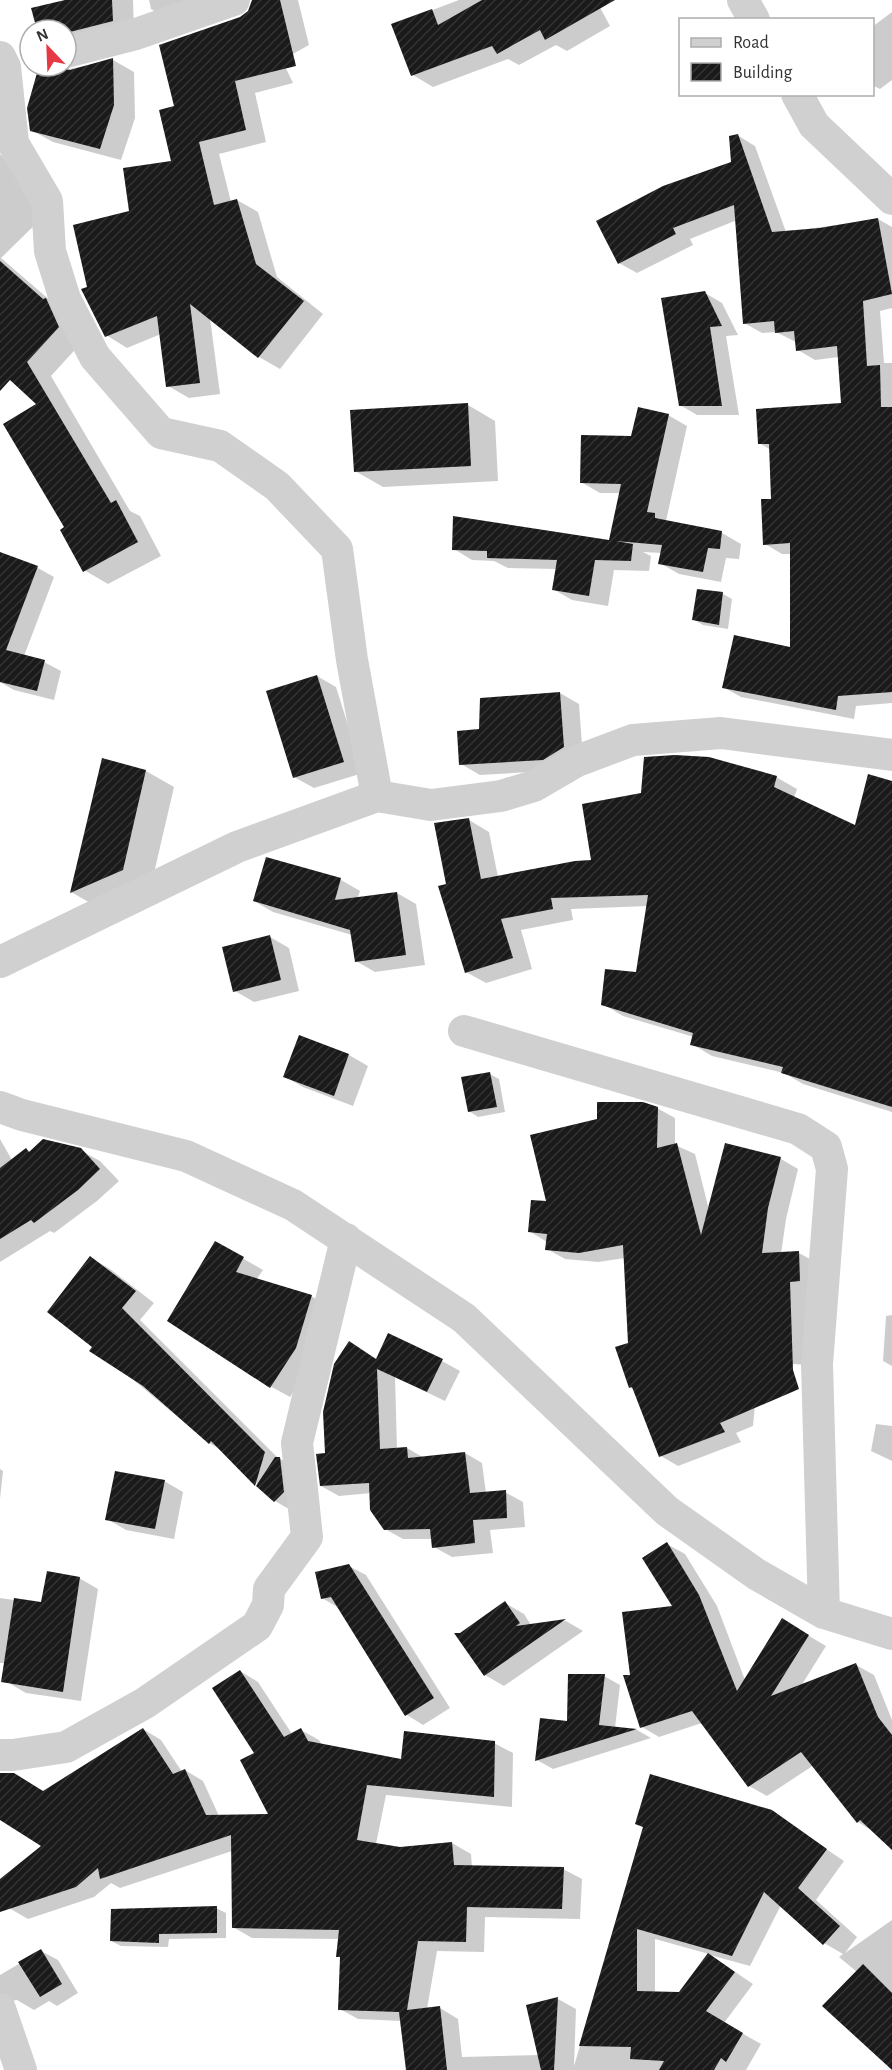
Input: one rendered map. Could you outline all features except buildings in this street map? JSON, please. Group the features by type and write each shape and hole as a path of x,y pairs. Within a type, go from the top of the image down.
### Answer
{"street":[{"path":"78,49 136,34 234,0"},
{"path":"743,0 753,18"},
{"path":"12,62 13,143 47,201 50,251 65,299 95,357 161,433 220,446 277,486 337,549 352,660 376,796"},
{"path":"797,96 813,124 892,198"},
{"path":"0,962 237,847 376,796 431,805 501,796 534,786 577,761 624,743 655,738 722,733 892,755"},
{"path":"464,1031 798,1129 826,1147 832,1169 817,1364 824,1613"},
{"path":"0,1107 22,1115 186,1156 293,1205 464,1318 667,1510 756,1574 824,1613 891,1633"},
{"path":"0,1755 66,1747 145,1703 257,1626 268,1605 269,1589 307,1537 297,1443 346,1239"},
{"path":"0,2009 21,2070"}]}
